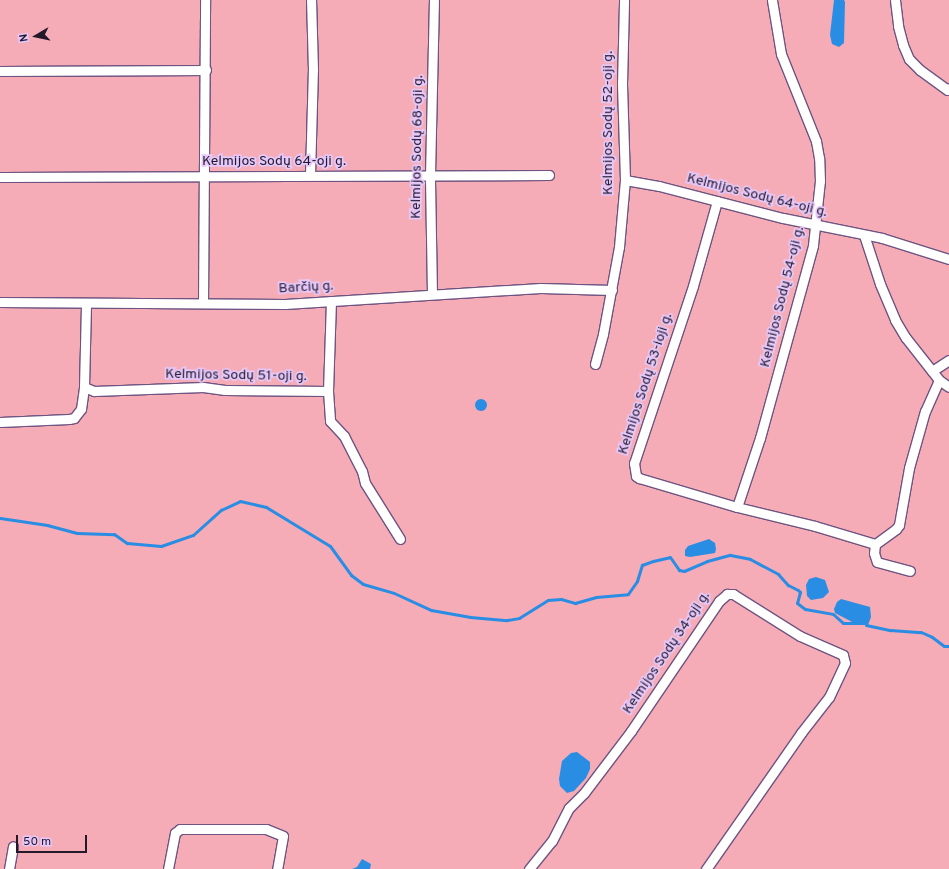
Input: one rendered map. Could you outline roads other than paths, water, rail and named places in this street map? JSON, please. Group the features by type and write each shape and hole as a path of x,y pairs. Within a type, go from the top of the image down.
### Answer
{"street":[{"path":"204,302 206,70 205,0"},
{"path":"310,175 313,70 311,0"},
{"name":"Kelmijos Sodų 68-oji g.","path":"432,294 430,175 434,0"},
{"name":"Kelmijos Sodų 52-oji g.","path":"595,364 612,290 619,247 625,180 622,84 624,0"},
{"name":"Kelmijos Sodų 54-oji g.","path":"737,507 760,438 813,245 820,181 819,158 816,141 781,54 772,0"},
{"path":"895,0 900,32 909,59 920,70 949,90"},
{"path":"0,71 206,70"},
{"name":"Kelmijos Sodų 64-oji g.","path":"0,177 549,175"},
{"name":"Kelmijos Sodų 64-oji g.","path":"625,180 659,186 816,225 882,238 949,259"},
{"name":"Kelmijos Sodų 53-ioji g.","path":"717,201 693,286 634,463 634,470 639,478 737,507 815,526 875,544"},
{"path":"864,235 880,284 895,320 906,338 939,380 949,387"},
{"name":"Barčių g.","path":"0,302 204,302 285,304 541,288 612,290"},
{"path":"331,301 328,391 330,421 344,436 362,471 365,483 400,539"},
{"path":"0,422 69,419 74,418 81,409 84,387 86,303"},
{"path":"932,371 949,360"},
{"path":"910,571 877,562 874,553 875,544 896,529 901,519 909,468 925,411 939,380"},
{"name":"Kelmijos Sodų 51-oji g.","path":"84,387 94,391 203,387 225,390 328,391"},
{"name":"Kelmijos Sodų 34-oji g.","path":"529,869 552,841 569,808 584,793 631,730 719,601 727,594 733,594 800,636 843,655 845,663 829,697 801,733 706,869"},
{"path":"168,869 175,834 180,829 266,829 283,836 277,869"},
{"path":"9,869 13,846"}],"water":[{"path":"834,0 844,0 845,2 844,43 839,47 832,44 830,35"},
{"path":"479,399 483,399 487,405 483,411 479,411 475,407 475,403"},
{"path":"709,539 715,543 715,553 690,557 685,556 685,550 688,546"},
{"path":"816,577 825,580 829,592 823,598 811,600 807,596 806,585 809,579"},
{"path":"841,599 870,607 871,617 868,625 858,625 835,613 834,609 837,602"},
{"path":"577,752 590,762 590,769 586,778 574,791 567,793 560,786 559,779 562,761 571,753"},
{"path":"362,859 371,864 370,869 352,869 357,867"}],"waterway":[{"path":"0,518 47,525 77,533 114,534 127,543 161,546 193,535 221,510 240,501 266,507 330,546 351,575 363,584 394,593 431,610 470,617 507,620 519,618 548,600 561,599 575,603 596,597 628,594 637,581 642,565 653,561 670,557 679,570 684,571 707,561 730,555 750,559 778,574 788,585 800,592 797,603 805,609 833,614 843,623 858,623"},
{"path":"866,625 890,630 921,632 932,637 944,646 949,646"}]}
